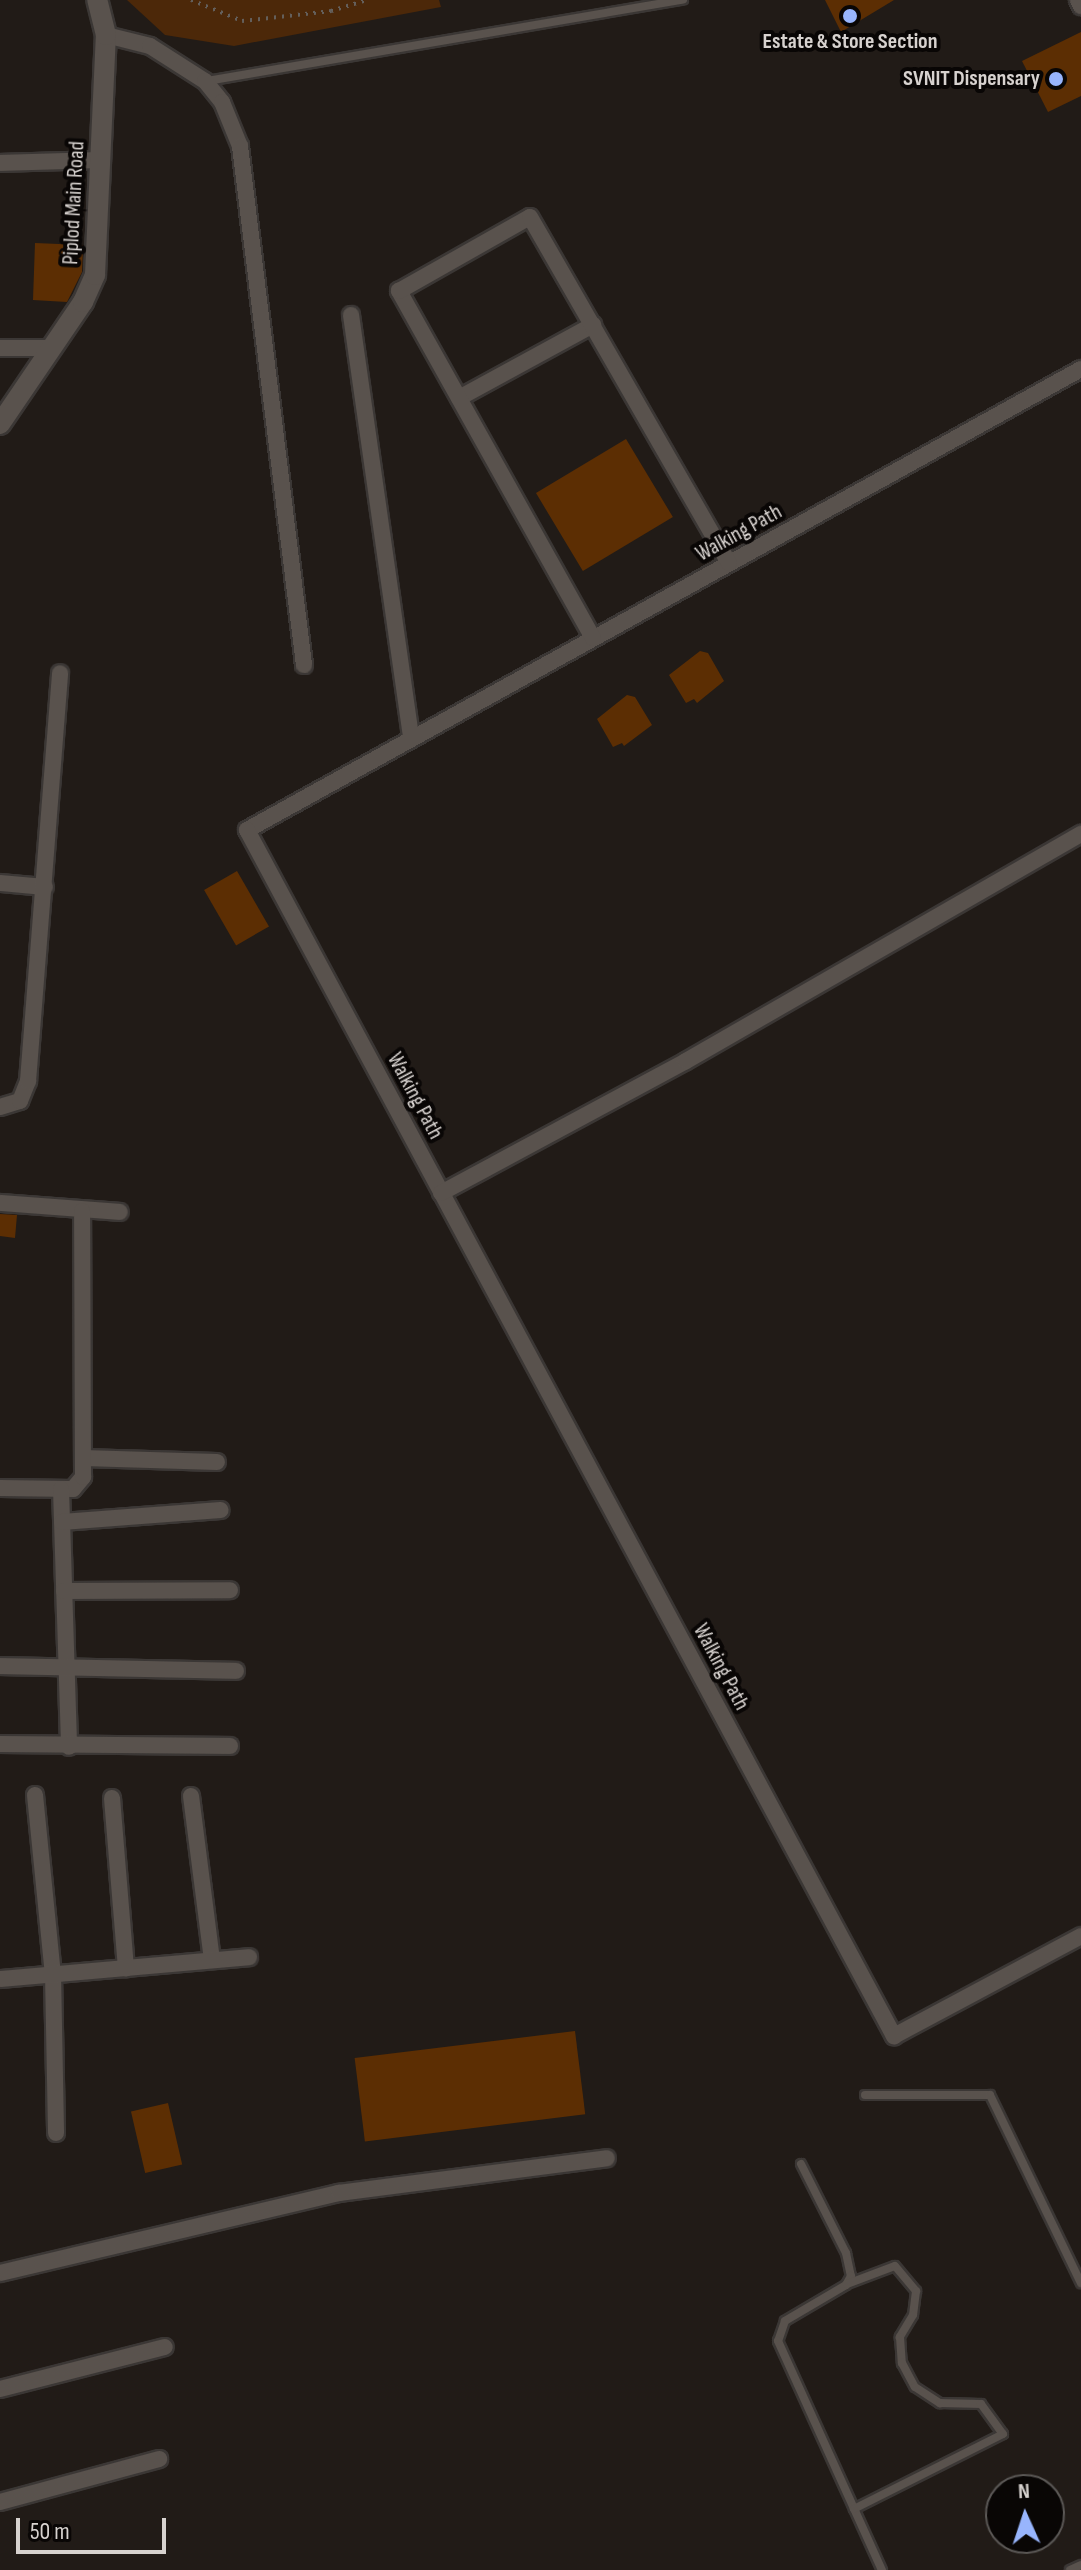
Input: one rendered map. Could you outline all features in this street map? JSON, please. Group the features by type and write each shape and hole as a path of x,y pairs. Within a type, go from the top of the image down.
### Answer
{"street":[{"path":"1078,0 1081,6"},
{"name":"Piplod Main Road","path":"0,424 83,302 95,275 106,35 100,2"},
{"path":"106,35 150,46 205,81 231,120 244,164 304,665"},
{"path":"0,163 101,160"},
{"path":"593,638 399,291 530,217 729,563"},
{"path":"351,315 411,739"},
{"path":"459,398 593,325"},
{"path":"0,348 51,348"},
{"name":"Walking Path","path":"1081,369 247,830 894,2036 1081,1936"},
{"path":"0,1107 20,1101 28,1081 60,673"},
{"path":"441,1192 686,1061 1081,834"},
{"path":"0,883 45,887"},
{"path":"0,1203 120,1212"},
{"path":"0,1488 61,1489 81,1484 82,1211"},
{"path":"83,1458 217,1462"},
{"path":"61,1489 69,1747"},
{"path":"62,1522 221,1510"},
{"path":"64,1591 230,1590"},
{"path":"0,1666 66,1670 236,1671"},
{"path":"0,1744 230,1746"},
{"path":"35,1795 53,1974 56,2133"},
{"path":"191,1796 212,1960"},
{"path":"112,1798 126,1968"},
{"path":"0,1979 249,1957"},
{"path":"0,2273 339,2193 607,2158"},
{"path":"0,2389 165,2347"},
{"path":"0,2502 159,2459"}],"lane":[{"path":"205,81 683,0"},
{"path":"865,2095 990,2095 1081,2283"},
{"path":"801,2164 846,2253 851,2276 846,2285"},
{"path":"854,2509 1003,2434 981,2404 940,2403 915,2387 902,2363 900,2337 913,2315 916,2291 895,2266 846,2285 785,2321 778,2341 854,2509 882,2570"},
{"path":"1070,2570 1081,2565"}],"path":[{"path":"191,0 242,21 331,11 367,0"}],"shaded area":[{"path":"127,0 439,0 441,7 234,46 165,35"}],"building":[{"name":"Estate & Store Section","path":"825,0 894,0 841,32"},
{"name":"SVNIT Dispensary","path":"1081,32 1081,96 1048,112 1022,61"},
{"path":"35,243 83,245 82,272 67,302 33,300"},
{"path":"626,439 673,517 583,571 536,493"},
{"path":"700,651 708,653 724,681 697,703 694,699 686,703 669,675"},
{"path":"627,695 635,697 652,725 624,746 622,743 613,747 597,719"},
{"path":"237,871 269,926 236,945 204,890"},
{"path":"0,1214 17,1215 15,1238 0,1236"},
{"path":"575,2031 585,2114 365,2141 355,2058"},
{"path":"168,2103 182,2164 145,2173 131,2112"}],"place":[{"name":"Estate & Store Section","path":"850,16"},
{"name":"SVNIT Dispensary","path":"1056,79"}]}
